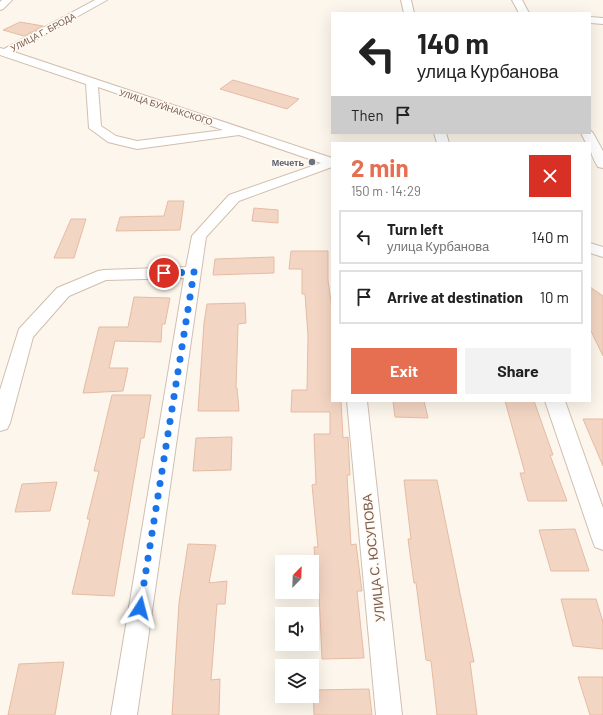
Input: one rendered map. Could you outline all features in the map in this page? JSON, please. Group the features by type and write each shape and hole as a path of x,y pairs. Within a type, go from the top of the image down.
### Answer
{"street":[{"path":"0,7 8,0"},
{"name":"УЛИЦА Г. БРОДА","path":"2,52 102,0"},
{"path":"406,0 410,12"},
{"path":"517,0 523,12"},
{"path":"591,20 603,21"},
{"name":"УЛИЦА БУЙНАКСКОГО","path":"2,52 331,162"},
{"path":"92,82 95,128 112,139 137,145 239,131"},
{"path":"588,134 603,164"},
{"path":"124,715 199,236 234,198 331,162"},
{"path":"591,248 603,252"},
{"path":"0,423 25,334 64,292 104,275 194,272"},
{"name":"УЛИЦА С. ЮСУПОВА","path":"357,402 389,715"},
{"path":"556,402 603,539"}],"building":[{"path":"20,22 43,26 24,36 3,30"},
{"path":"233,80 299,99 287,109 220,89"},
{"path":"168,201 184,201 180,230 116,231 120,217 164,216"},
{"path":"254,208 278,210 278,223 252,221"},
{"path":"71,219 86,219 74,258 54,258"},
{"path":"291,251 328,251 328,280 331,302 331,402 341,402 343,438 348,437 350,475 347,475 351,545 356,544 362,591 357,591 364,658 322,659 319,555 315,555 314,547 318,547 312,485 316,484 314,434 330,434 330,412 291,412 292,390 307,390 308,336 305,294 302,294 302,269 289,269"},
{"path":"274,257 274,273 213,275 215,259"},
{"path":"591,288 603,296 603,356 591,331"},
{"path":"134,297 170,298 165,324 162,324 161,342 115,341 109,368 128,368 123,391 83,393 99,327 128,327"},
{"path":"245,303 246,323 238,324 236,388 239,411 198,411 204,323 207,304"},
{"path":"112,395 151,395 144,438 141,438 114,596 72,594 90,519 87,519 99,471 94,471"},
{"path":"393,402 424,402 428,418 395,417"},
{"path":"505,402 534,402 553,455 550,455 567,501 528,501 520,473 525,473"},
{"path":"583,419 603,419 603,466"},
{"path":"232,437 231,470 193,471 196,438"},
{"path":"404,480 437,480 474,662 470,662 477,715 437,715 431,661 426,660 416,583 414,583 408,539 411,539"},
{"path":"57,482 50,511 15,512 22,484"},
{"path":"575,529 589,571 551,571 539,530"},
{"path":"188,544 216,545 209,583 227,581 225,604 217,604 211,680 220,679 219,715 172,715 179,603"},
{"path":"561,599 596,599 603,622 603,649 573,646"},
{"path":"64,662 55,715 8,715 19,664"},
{"path":"578,677 603,677 603,715 590,715"},
{"path":"369,689 372,715 314,715 314,703 319,703 319,690"}],"place":[{"name":"Мечеть","path":"312,162"}],"route":[{"path":"140,608 194,272 164,273"}]}
